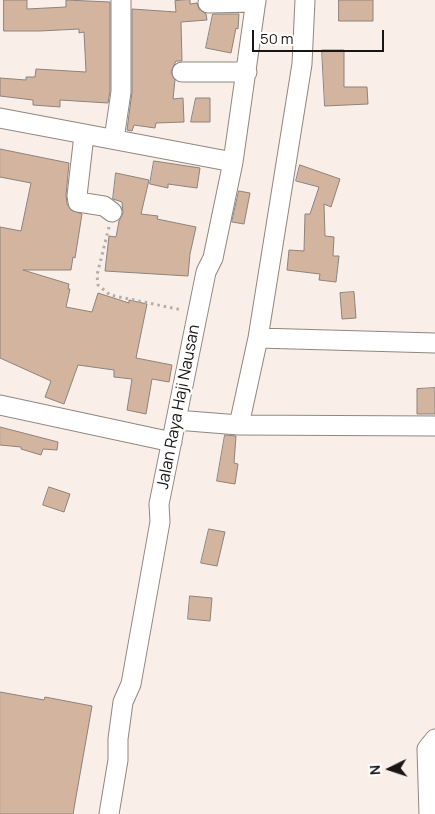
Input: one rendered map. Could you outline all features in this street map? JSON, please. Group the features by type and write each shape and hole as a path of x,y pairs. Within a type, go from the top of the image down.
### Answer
{"street":[{"path":"114,139 121,92 121,0"},
{"path":"239,425 258,338 302,64 305,0"},
{"path":"208,3 256,1"},
{"name":"Jalan Raya Haji Nausan","path":"109,814 118,760 118,740 123,702 131,684 160,522 159,504 206,272 213,258 233,162 256,1"},
{"path":"182,72 246,72"},
{"path":"0,118 233,162"},
{"path":"84,135 77,196 78,202 104,206 112,212"},
{"path":"258,338 435,343"},
{"path":"0,405 172,442"},
{"path":"176,420 239,425 435,426"},
{"path":"429,814 427,749 435,739"}],"path":[{"path":"112,212 107,241 97,275 98,285 110,295 182,310"}],"building":[{"path":"4,0 27,0 27,9 66,7 66,0 110,2 110,91 108,103 60,100 60,107 33,105 33,100 0,96 0,78 26,80 26,77 35,77 36,69 86,72 84,32 79,33 79,29 4,31"},
{"path":"190,0 190,4 197,3 199,9 206,14 207,20 181,22 182,61 176,61 171,72 175,80 173,99 183,98 184,122 156,123 155,128 134,125 132,131 127,130 132,92 132,9 176,12 175,1"},
{"path":"339,0 373,0 373,21 339,21"},
{"path":"213,14 239,14 238,29 236,28 231,53 206,48"},
{"path":"322,50 344,50 344,87 367,87 368,104 325,106"},
{"path":"196,98 210,98 210,122 191,122"},
{"path":"0,149 69,163 67,204 71,210 82,214 75,258 73,257 71,270 23,270 69,284 68,289 70,289 66,307 92,312 98,293 129,303 129,300 147,304 136,358 172,365 169,382 152,379 146,414 127,410 132,379 114,377 114,370 78,365 64,404 45,397 51,381 0,358 0,227 21,231 31,183 0,177"},
{"path":"154,161 200,168 197,188 168,184 168,188 150,184"},
{"path":"300,165 340,179 331,207 324,204 325,236 334,237 333,256 339,256 336,282 319,280 320,274 287,270 289,250 304,251 305,214 310,214 319,187 296,181"},
{"path":"116,173 149,180 141,214 158,216 157,219 196,227 190,254 188,276 105,271 109,236 116,237 119,221 123,213 122,202 113,199"},
{"path":"239,191 250,193 244,224 232,222"},
{"path":"354,292 356,318 342,319 340,293"},
{"path":"435,388 435,414 417,414 417,389"},
{"path":"0,427 58,442 57,450 43,449 41,455 21,449 21,447 0,445"},
{"path":"225,435 236,436 234,463 238,464 235,484 217,481"},
{"path":"49,487 70,494 64,512 43,505"},
{"path":"209,529 225,532 217,566 201,563"},
{"path":"190,596 212,598 210,621 188,619"},
{"path":"0,692 44,700 45,697 92,706 73,814 0,814"}]}
